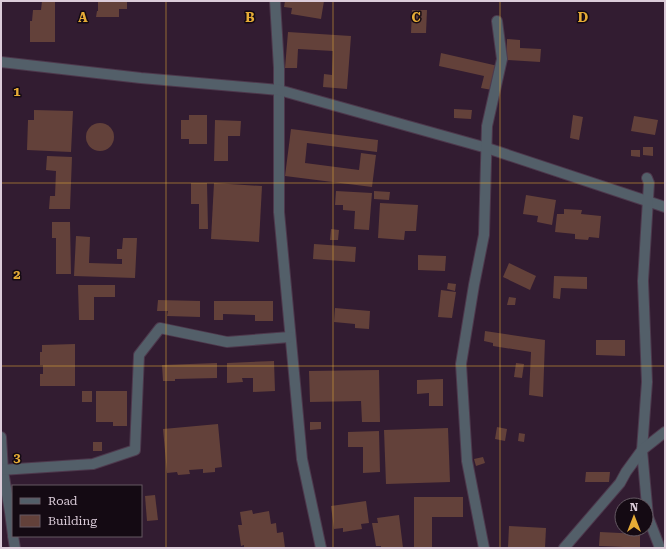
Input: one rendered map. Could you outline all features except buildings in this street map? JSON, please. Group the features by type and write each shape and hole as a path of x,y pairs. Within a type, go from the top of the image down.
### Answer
{"street":[{"path":"275,1 279,68 279,212 302,458 321,548"},
{"path":"484,548 467,461 461,364 484,235 487,126 502,59 497,21"},
{"path":"1,62 141,78 279,90 487,148 665,207"},
{"path":"647,178 649,183 643,281 647,382 642,450 648,518 660,548"},
{"path":"2,470 93,464 135,450 139,355 160,328 227,342 290,337"},
{"path":"564,548 620,483 642,450 665,432"},
{"path":"1,437 2,470 12,528"},
{"path":"13,537 15,548"}]}
